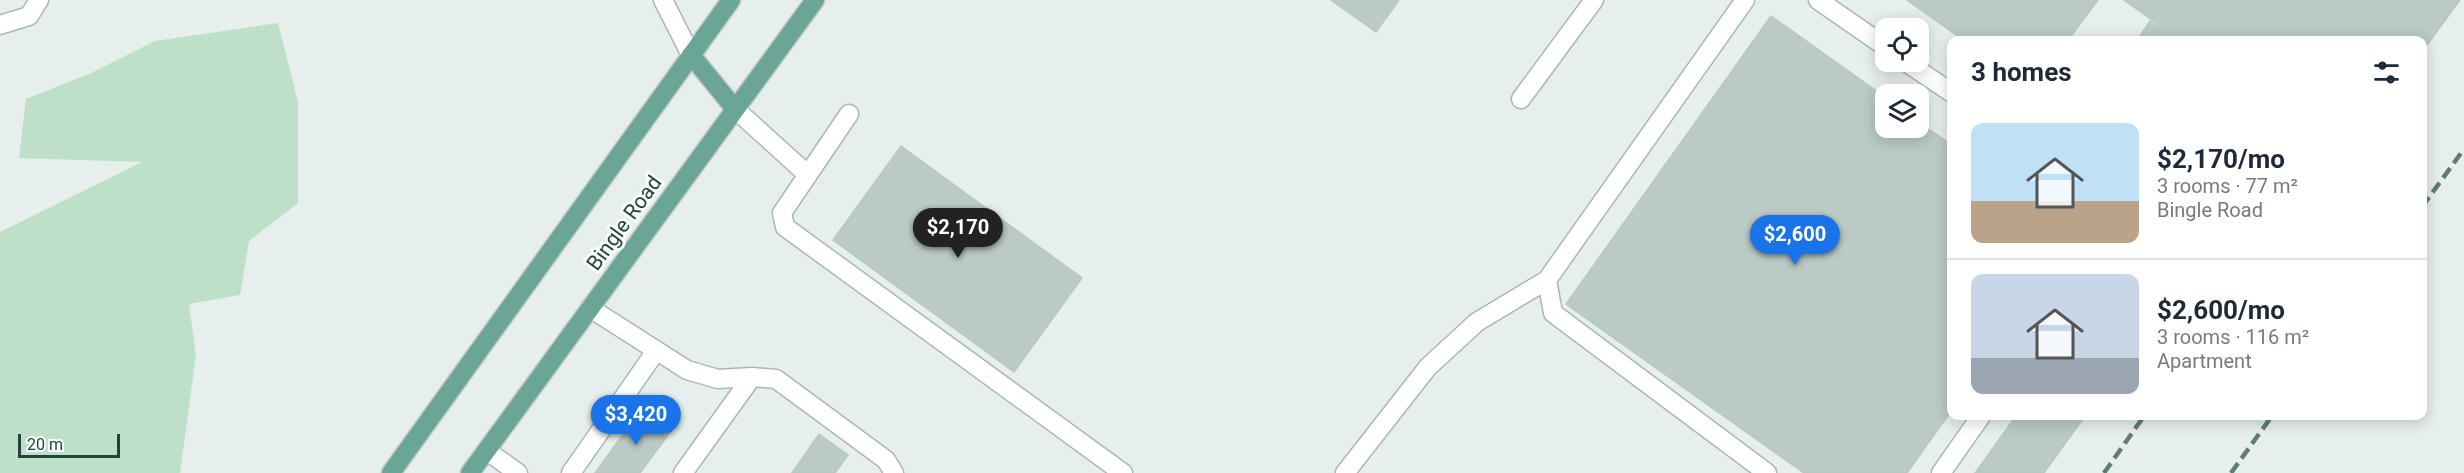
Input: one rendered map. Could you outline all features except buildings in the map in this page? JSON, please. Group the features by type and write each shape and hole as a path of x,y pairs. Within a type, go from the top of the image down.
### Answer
{"main road":[{"name":"Bingle Road","path":"392,473 731,0"},
{"name":"Bingle Road","path":"470,473 815,0"},
{"path":"691,55 735,109"}],"lane":[{"path":"0,25 28,15 39,0"},
{"path":"663,0 691,55"},
{"path":"1521,99 1593,0"},
{"path":"1345,473 1428,367 1477,322 1547,280 1745,0"},
{"path":"1818,0 1875,39"},
{"path":"1921,72 1947,90"},
{"path":"735,109 808,175"},
{"path":"849,114 783,213 785,227 1123,473"},
{"path":"1547,280 1553,313 1767,473"},
{"path":"590,308 687,370 718,379 752,377 776,379 886,460 894,473"},
{"path":"572,473 656,351"},
{"path":"683,473 752,377"},
{"path":"1941,473 1978,420"},
{"path":"487,451 518,473"}],"green space":[{"path":"278,23 298,102 298,203 249,241 240,295 189,304 196,355 180,473 0,473 0,232 142,162 19,158 26,99 91,73 155,41"}],"railway":[{"path":"2427,200 2464,149"},
{"path":"2104,473 2141,420"},
{"path":"2231,473 2269,420"}]}
